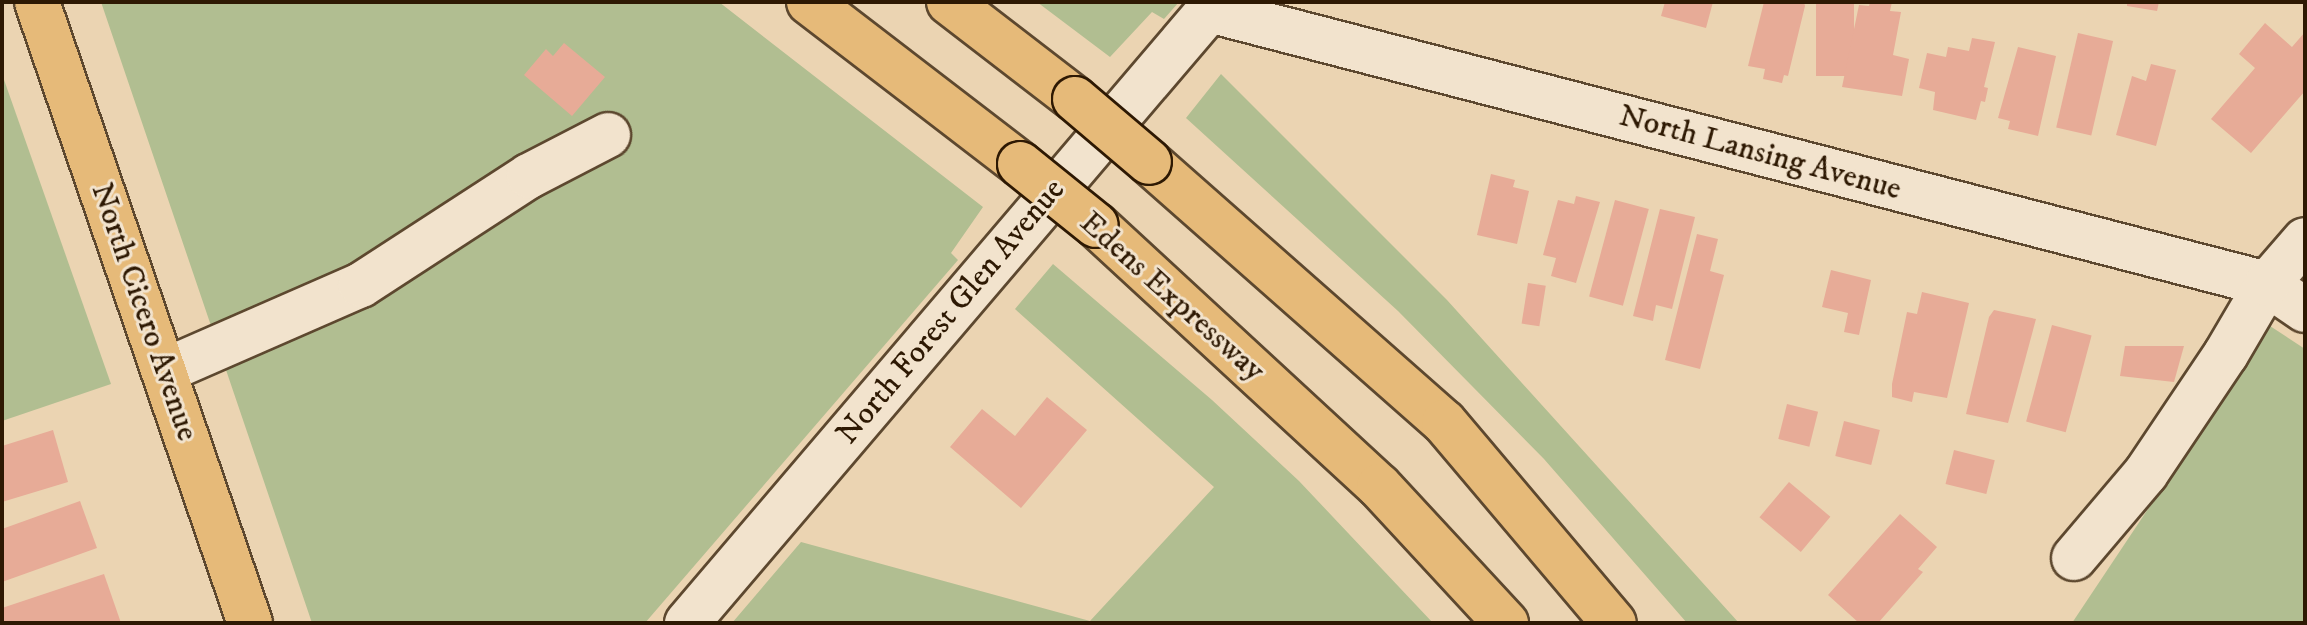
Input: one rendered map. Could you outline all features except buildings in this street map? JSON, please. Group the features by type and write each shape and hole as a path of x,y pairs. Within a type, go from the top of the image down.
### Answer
{"main road":[{"name":"North Cicero Avenue","path":"37,2 250,623"},
{"name":"Edens Expressway","path":"809,2 1096,225 1379,486 1506,623"},
{"path":"949,2 1075,99 1444,422 1614,623"}],"street":[{"name":"North Lansing Avenue","path":"1212,6 2267,284 2305,310"},
{"name":"North Forest Glen Avenue","path":"687,623 1212,6"},
{"path":"164,371 361,285 529,176 608,135"},
{"path":"2074,558 2146,473 2226,354 2267,284 2305,240"}],"green space":[{"path":"101,2 719,2 983,207 951,253 958,260 645,623 312,623"},
{"path":"1037,2 1179,2 1164,19 1152,12 1110,57"},
{"path":"2,74 111,384 2,421"},
{"path":"1221,74 1447,300 1739,623 1687,623 1544,459 1398,311 1186,118"},
{"path":"1053,264 1212,400 1299,481 1433,623 732,623 801,542 1090,621 1214,487 1015,309"},
{"path":"2270,326 2305,349 2305,623 2072,623"}]}
